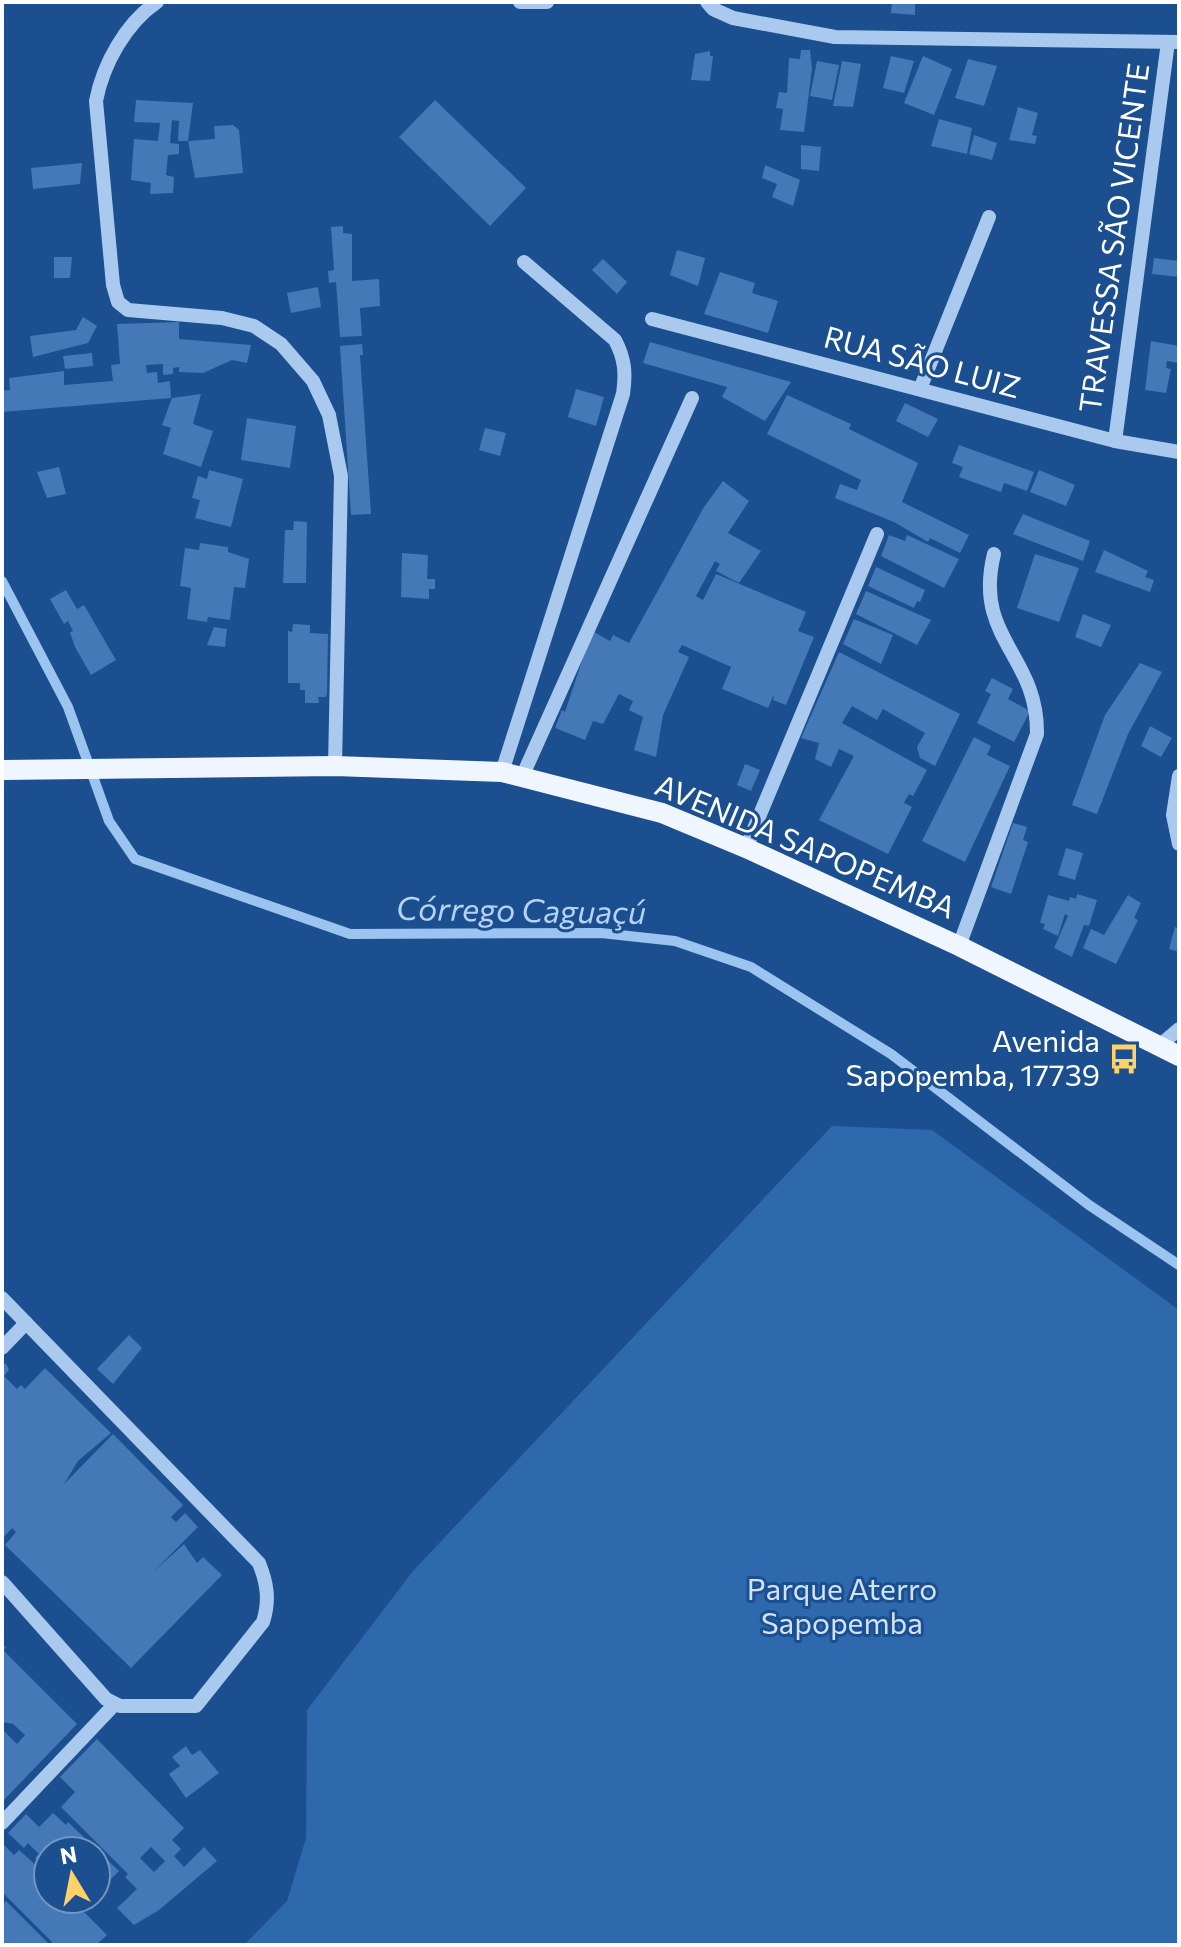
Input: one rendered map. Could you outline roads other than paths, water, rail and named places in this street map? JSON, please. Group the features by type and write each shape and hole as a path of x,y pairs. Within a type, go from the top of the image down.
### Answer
{"main road":[{"name":"AVENIDA SAPOPEMBA","path":"2,770 335,766 512,774 662,813 746,848 959,946 1179,1056"}],"street":[{"path":"157,2 142,13 110,59 100,78 96,101 113,285 118,302 128,310 222,318 254,326 281,344 313,381 329,415 341,476 335,766"},
{"path":"520,2 547,2"},
{"path":"707,2 713,9 733,18 835,37 1173,42"},
{"name":"TRAVESSA SÃO VICENTE","path":"1115,441 1173,42"},
{"path":"920,389 989,217"},
{"path":"512,774 623,394 626,373 623,355 615,340 524,262"},
{"name":"RUA SÃO LUIZ","path":"652,319 1115,441 1179,452"},
{"path":"512,774 692,398"},
{"path":"746,848 877,534"},
{"path":"959,946 1037,734 1037,708 1030,683 994,622 988,599 994,554"},
{"path":"1179,776 1173,815 1179,844"},
{"path":"1159,1046 1179,1029"},
{"path":"2,1298 259,1563 268,1594 263,1622 196,1706 114,1705 2,1582"},
{"path":"2,1348 26,1323"},
{"path":"2,1823 114,1705"}],"waterway":[{"name":"Córrego Caguaçú","path":"2,581 68,707 109,821 135,859 350,934 601,933 675,941 751,967 891,1054 1089,1205 1179,1265"}],"place":[{"name":"Avenida Sapopemba, 17739","path":"1124,1059"}],"park label":[{"name":"Parque Aterro Sapopemba","path":"842,1607"}]}
